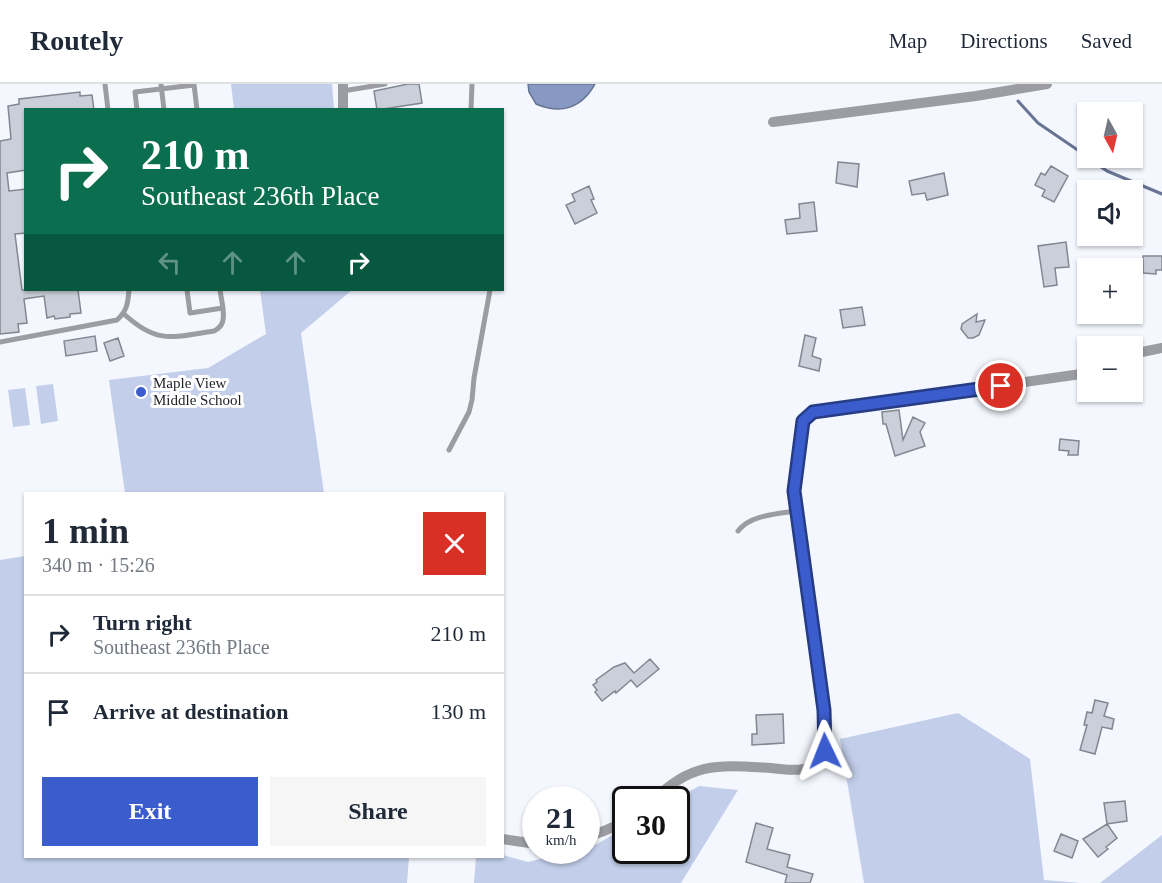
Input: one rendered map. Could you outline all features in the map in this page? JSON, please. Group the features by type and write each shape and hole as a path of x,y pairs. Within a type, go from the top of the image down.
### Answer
{"street":[{"path":"773,122 976,96 1047,84"},
{"path":"343,88 343,108"},
{"path":"1143,352 1162,348"},
{"path":"669,786 676,780 703,768 742,766 805,770 821,762 825,751 824,710 794,491 803,421 813,412 1077,375"},
{"path":"504,839 522,842"}],"lane":[{"path":"105,84 108,108"},
{"path":"137,108 135,92 161,86 194,84 197,108"},
{"path":"343,88 385,84"},
{"path":"471,108 472,84"},
{"path":"161,86 164,108"},
{"path":"0,342 117,320 124,314 128,305 129,291"},
{"path":"187,291 190,313 223,308"},
{"path":"124,314 138,327 168,338 214,331 220,328 224,320 220,291"},
{"path":"449,450 469,412 490,291"},
{"path":"738,531 748,522 768,515 796,511"}],"shaded area":[{"path":"231,84 332,84 334,108 234,108"},
{"path":"528,84 595,84 584,99 577,104 554,109 536,104 529,92"},
{"path":"260,291 351,291 301,333 324,492 125,492 109,380 208,368 266,334"},
{"path":"53,384 58,421 41,424 36,386"},
{"path":"25,388 30,425 13,427 8,390"},
{"path":"24,556 24,858 409,858 407,883 0,883 0,560"},
{"path":"958,713 1030,759 1044,880 1081,883 864,883 840,739"},
{"path":"699,786 738,790 681,883 474,883 476,858 504,858 504,855 522,860 522,864 600,864 600,842 612,835 612,864 690,864 690,791"},
{"path":"1162,835 1162,883 1100,883"}],"building":[{"path":"419,84 422,103 377,108 374,91"},
{"path":"80,92 80,96 92,95 94,108 24,108 24,170 7,173 9,191 24,189 24,233 15,234 22,290 78,291 81,313 70,314 70,317 47,318 44,296 24,299 27,323 18,324 19,332 0,334 0,141 11,139 8,106 19,104 19,99"},
{"path":"838,162 859,164 857,187 836,183"},
{"path":"1051,166 1068,176 1054,202 1042,196 1045,190 1035,185 1041,173 1045,175"},
{"path":"944,173 948,195 927,200 925,193 912,195 909,181"},
{"path":"589,186 594,199 591,200 597,213 575,224 566,205 575,201 572,194"},
{"path":"814,202 817,231 787,234 785,220 800,218 799,204"},
{"path":"1066,242 1069,267 1055,268 1057,285 1044,287 1038,246"},
{"path":"1143,256 1162,256 1162,270 1156,270 1156,274 1143,273"},
{"path":"862,307 865,325 843,328 840,310"},
{"path":"977,314 976,322 985,320 979,335 968,338 961,329 962,324"},
{"path":"805,335 816,338 812,356 821,359 819,371 799,366"},
{"path":"95,336 97,351 66,356 64,341"},
{"path":"118,338 124,356 110,361 104,343"},
{"path":"899,410 903,440 913,417 925,423 920,432 925,446 895,456 886,424 883,424 882,412"},
{"path":"1060,439 1079,441 1078,455 1068,455 1069,451 1059,450"},
{"path":"650,659 659,669 637,687 631,680 602,701 595,692 597,690 593,685 597,682 596,680 614,667 625,663 634,673"},
{"path":"1095,700 1108,703 1104,716 1114,719 1112,729 1102,727 1095,754 1080,750 1087,725 1084,725 1087,712 1092,713"},
{"path":"783,714 784,743 752,745 752,734 757,734 756,715"},
{"path":"1125,801 1127,821 1107,824 1104,803"},
{"path":"756,823 773,828 767,849 790,855 787,867 813,874 810,883 785,883 787,875 746,862"},
{"path":"1107,824 1117,838 1098,857 1083,839"},
{"path":"1061,834 1078,841 1072,858 1054,851"}],"waterway":[{"path":"1018,101 1038,123 1077,150"},
{"path":"1103,168 1162,194"}],"place":[{"name":"Maple View Middle School","path":"141,392"}],"route":[{"path":"825,751 824,710 794,491 803,421 813,412 1001,386"}]}
